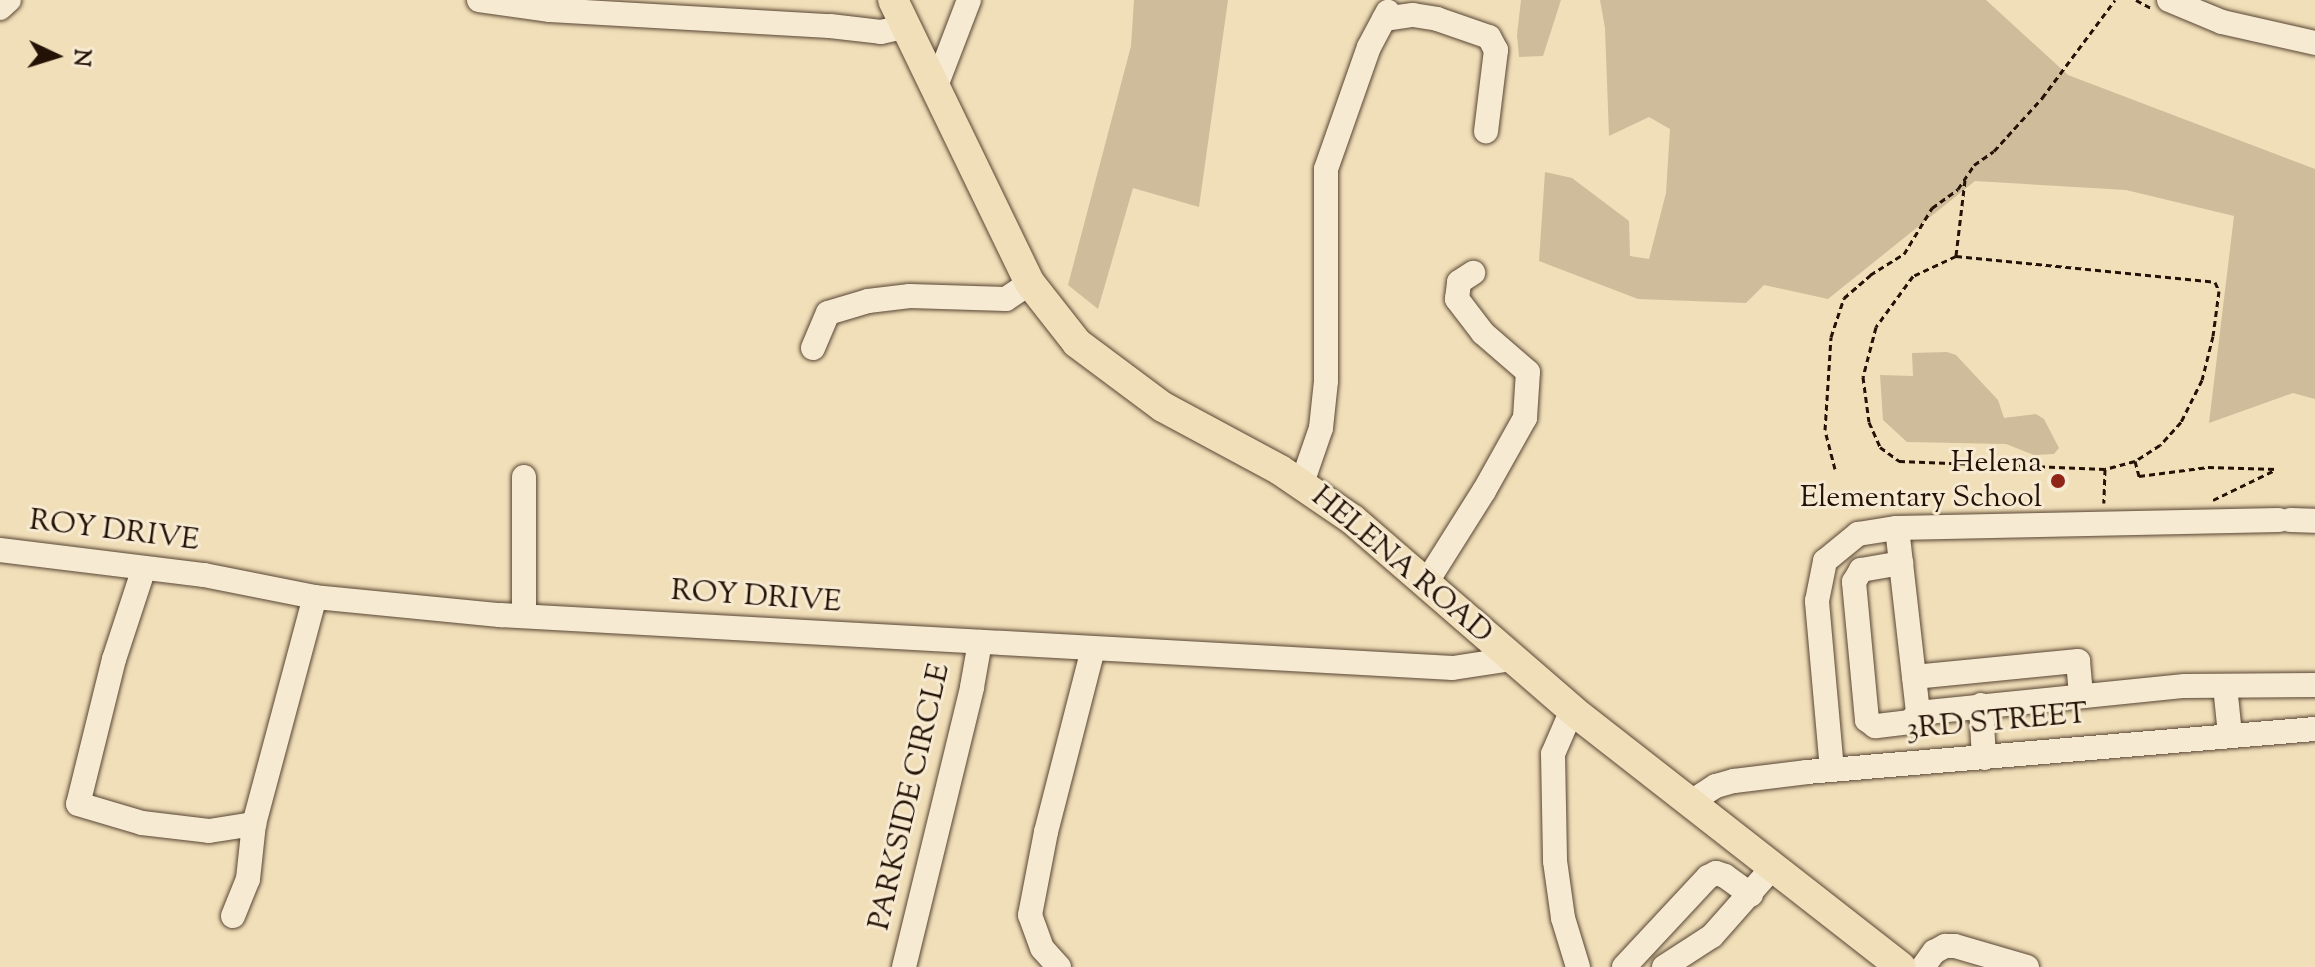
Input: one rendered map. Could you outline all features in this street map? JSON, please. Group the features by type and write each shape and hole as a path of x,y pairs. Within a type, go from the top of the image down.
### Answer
{"main road":[{"name":"HELENA ROAD","path":"893,0 1030,283 1077,343 1163,407 1302,483 1353,520 1572,710 1901,967"}],"street":[{"path":"0,8 9,0"},
{"path":"479,0 550,10 830,26 881,32 908,26"},
{"path":"936,86 969,0"},
{"path":"2169,0 2222,22 2315,43"},
{"path":"1302,483 1321,428 1326,381 1326,169 1336,133 1386,16 1413,15 1437,19 1489,37 1496,50 1486,131"},
{"path":"1426,583 1525,418 1528,372 1483,333 1457,299 1459,282 1473,273"},
{"path":"813,348 828,313 910,296 1006,299 1030,283"},
{"path":"524,477 524,616"},
{"path":"1832,770 1817,601 1825,561 1858,534 1897,528 2315,521"},
{"path":"1897,528 1918,713"},
{"name":"ROY DRIVE","path":"0,550 144,568 315,597 524,616 1453,668 1511,659"},
{"path":"1901,563 1861,570 1854,582 1867,720 1875,726 1910,722 1918,713 2081,695 2225,686 2315,685"},
{"path":"144,568 114,659 78,804 116,818 171,827 209,831 254,824"},
{"path":"233,916 248,879 254,824 315,597"},
{"name":"PARKSIDE CIRCLE","path":"904,967 980,642"},
{"path":"1059,967 1034,932 1032,904 1046,832 1093,649"},
{"path":"1914,677 2078,661 2081,695"},
{"path":"2225,686 2230,734"},
{"path":"1981,705 1984,758"},
{"path":"1572,710 1553,754 1554,817 1557,886 1578,967"},
{"name":"3RD STREET","path":"1691,802 1716,786 1734,781 2230,734 2315,729"},
{"path":"1664,967 1702,944 1751,895 1774,866"},
{"path":"1624,967 1708,877 1716,873 1725,876 1751,895"},
{"path":"1923,967 1934,952 1945,946 2027,967"}],"path":[{"path":"1835,469 1825,430 1831,337 1844,298 1870,275 1904,254 1932,208 1958,189 1974,165 1994,151 2042,98 2115,0"},
{"path":"1956,256 1965,180"},
{"path":"1956,256 2215,282 2218,303 2202,380 2181,422 2160,445 2135,461 2105,469 1899,461 1880,447 1869,422 1863,377 1876,327 1913,276 1956,256"},
{"path":"2135,461 2139,476 2208,467 2277,469 2209,502"},
{"path":"2104,523 2105,469"}],"shaded area":[{"path":"1134,0 1228,0 1199,207 1133,188 1098,309 1068,285 1131,46"},
{"path":"1521,0 1561,0 1543,56 1519,57 1517,35"},
{"path":"1600,0 1986,0 2068,75 2315,169 2315,399 2293,393 2209,423 2234,216 2126,190 1975,181 1828,299 1764,285 1746,303 1638,299 1539,261 1545,172 1572,178 1629,221 1630,256 1649,259 1666,193 1670,129 1649,117 1609,136 1605,28"},
{"path":"1947,352 1956,355 1998,400 2004,418 2036,414 2044,419 2059,448 2054,454 2034,455 2006,444 1907,442 1883,420 1880,375 1913,376 1912,353"}],"place":[{"name":"Helena Elementary School","path":"2058,481"}]}
